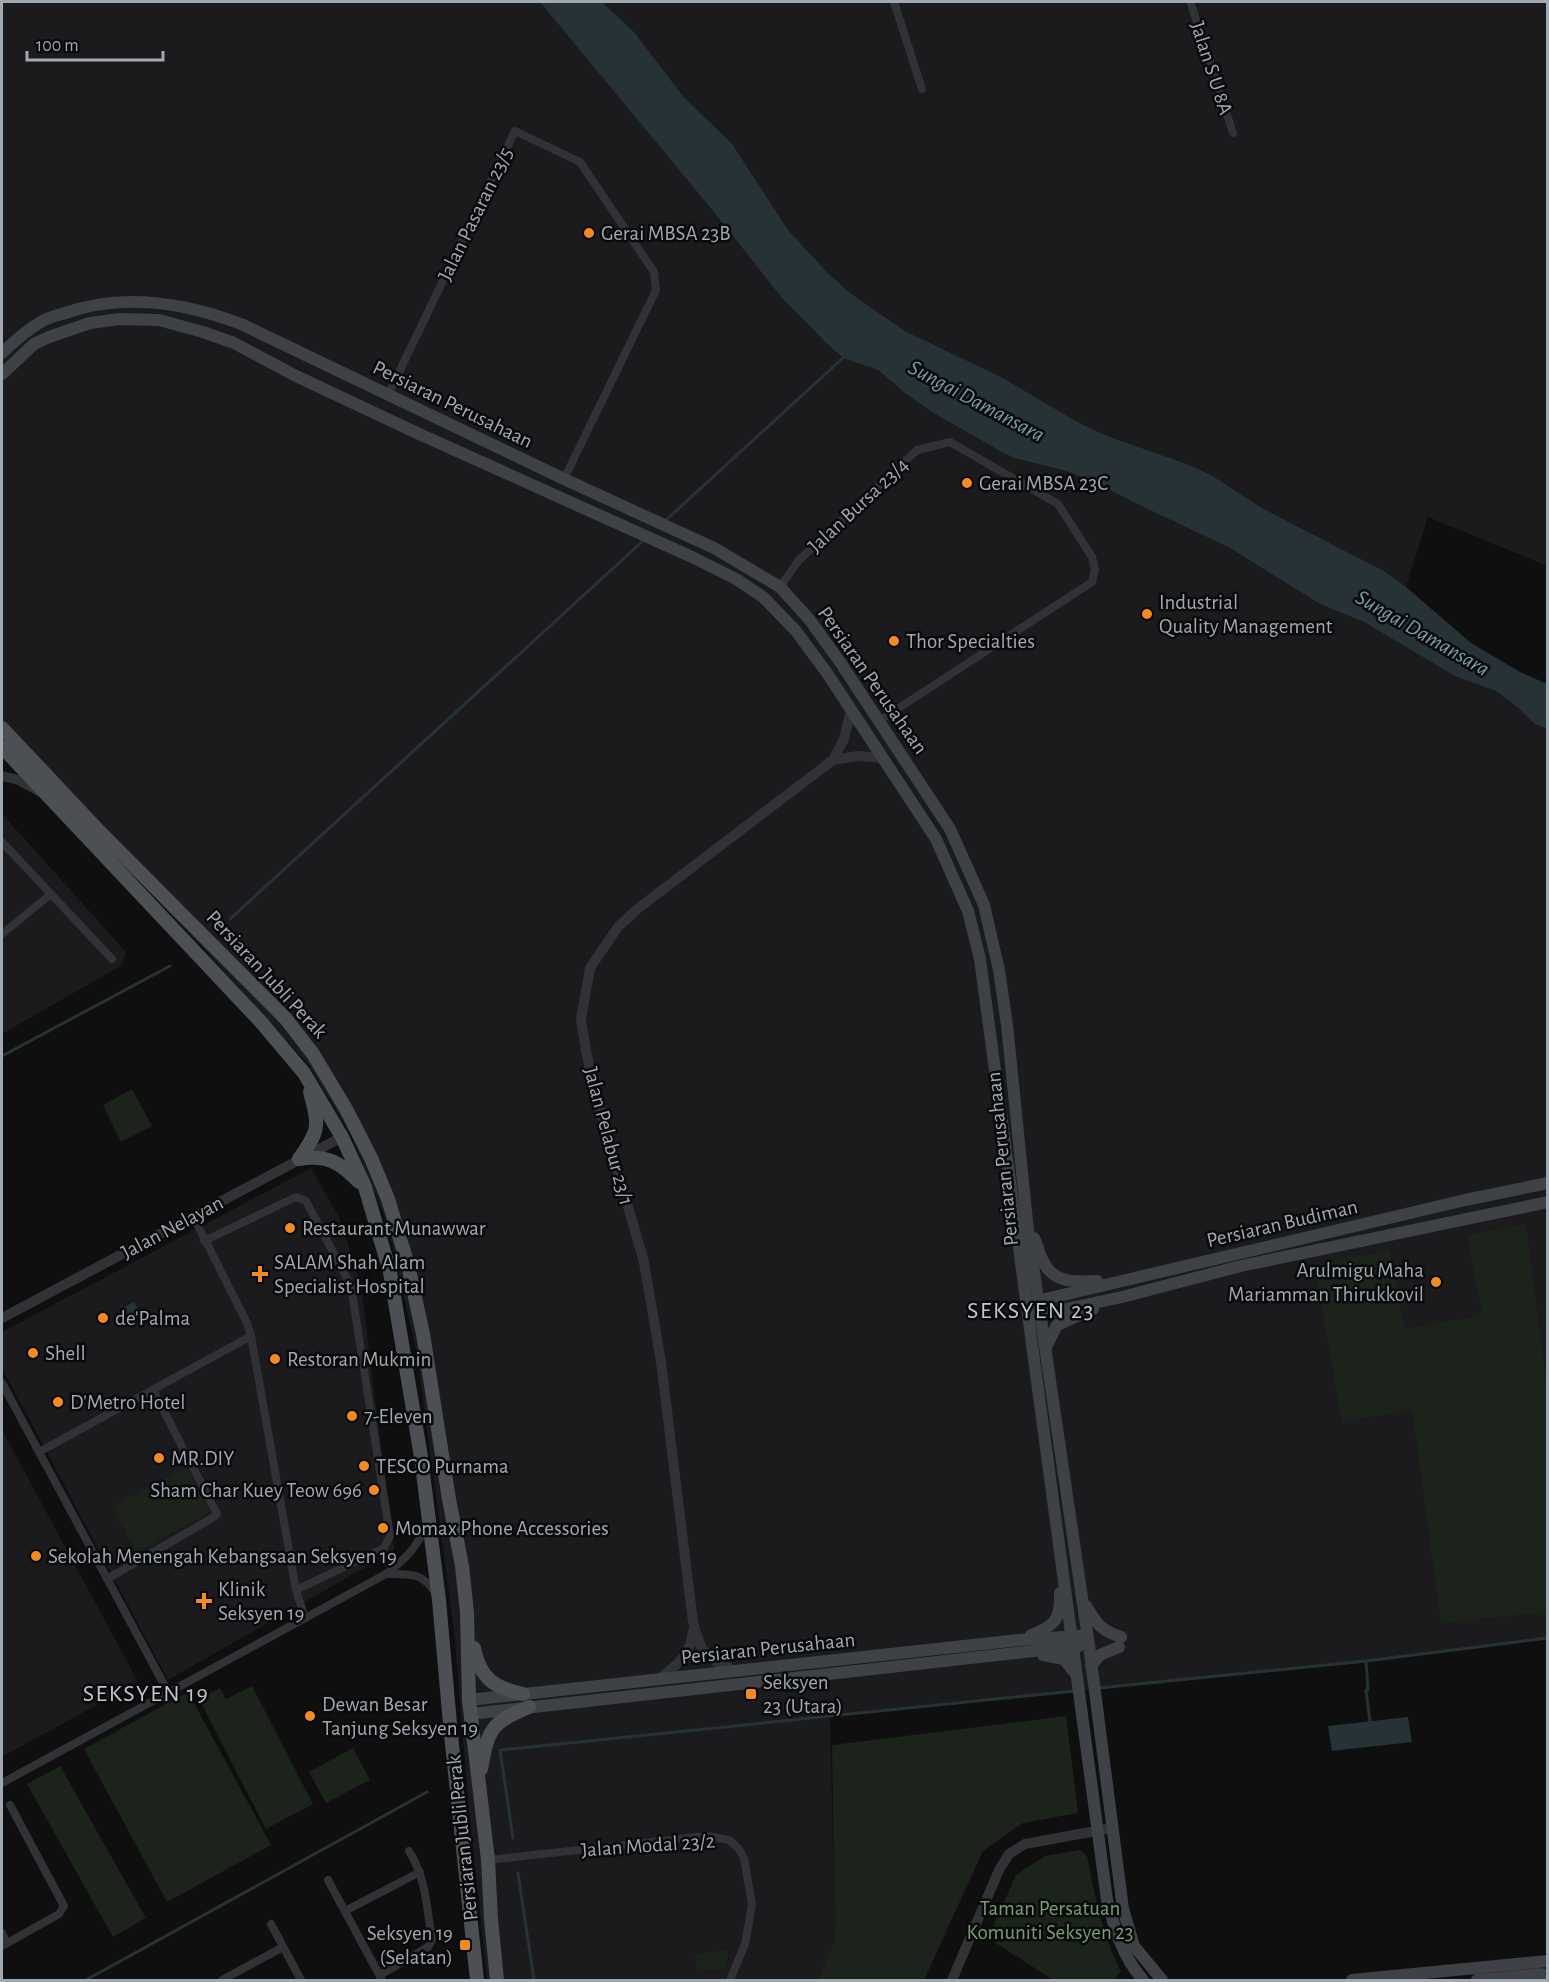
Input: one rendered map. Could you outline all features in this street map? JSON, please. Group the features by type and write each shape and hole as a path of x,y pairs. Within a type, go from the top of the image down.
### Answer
{"main road":[{"name":"Persiaran Perusahaan","path":"2,353 42,321 80,307 123,300 161,302 218,315 714,548 780,587 809,619 950,830 984,905 1004,1002 1028,1231 1032,1302 1028,1318 1107,1900 1124,1954 1143,1980"},
{"name":"Persiaran Perusahaan","path":"2,374 34,344 90,323 120,319 159,320 202,332 234,343 294,375 417,433 629,528 736,579 763,597 796,631 851,709 936,839 968,911 980,959 1032,1302 1041,1315 1128,1931 1134,1946 1162,1980"},
{"name":"Persiaran Jubli Perak","path":"2,728 99,831 286,1019 313,1054 346,1109 388,1198 408,1265 423,1334 462,1566 467,1613 466,1707 488,1860 497,1980"},
{"name":"Persiaran Jubli Perak","path":"2,747 254,1015 304,1073 342,1137 365,1187 390,1272 429,1519 477,1980"},
{"path":"299,1160 313,1140 316,1126 315,1110 304,1073"},
{"path":"342,1137 349,1125 346,1109"},
{"path":"299,1160 312,1157 334,1161 348,1170 365,1187"},
{"name":"Persiaran Budiman","path":"1032,1302 1465,1200 1548,1183"},
{"name":"Persiaran Budiman","path":"1028,1318 1122,1297 1241,1266 1548,1202"},
{"path":"1028,1231 1037,1243 1043,1262 1055,1276 1070,1282 1123,1281"},
{"path":"1045,1347 1058,1325 1122,1297"},
{"path":"1019,1640 1046,1629 1057,1619 1061,1599 1058,1537"},
{"path":"1082,1599 1098,1625 1120,1642 1100,1655 1092,1672"},
{"path":"467,1613 479,1670 504,1690 523,1694"},
{"name":"Persiaran Perusahaan","path":"466,1707 523,1694 1019,1640 1072,1642"},
{"name":"Persiaran Perusahaan","path":"466,1707 529,1707 1020,1654 1088,1640"},
{"path":"1020,1654 1064,1659 1078,1679"},
{"path":"447,1690 466,1707 451,1735"},
{"path":"478,1786 489,1734 508,1715 529,1707"},
{"path":"463,1845 473,1854 488,1860"},
{"path":"467,1878 488,1860"},
{"path":"1352,1980 1548,1961"},
{"path":"1478,1980 1548,1975"}],"street":[{"path":"894,2 922,89"},
{"name":"Jalan S U 8A","path":"1191,4 1233,133"},
{"name":"Jalan Pasaran 23/5","path":"388,395 515,131 580,162 654,272 656,290 564,479"},
{"name":"Jalan Bursa 23/4","path":"780,587 799,560 917,450 950,442 1058,504 1092,557 1095,570 1092,582 879,721"},
{"name":"Jalan Pelabur 23/1","path":"736,1671 718,1663 706,1654 699,1644 693,1622 662,1362 646,1272 586,1051 581,1019 584,993 590,968 618,927 636,910 832,760 844,739 851,709"},
{"path":"832,760 858,756 883,758"},
{"path":"2,776 19,780 44,794"},
{"path":"2,842 112,959"},
{"path":"2,934 51,894"},
{"name":"Jalan Nelayan","path":"2,1318 342,1137"},
{"path":"204,1241 296,1197 306,1201 351,1286 390,1536 384,1548 296,1590"},
{"path":"193,1216 247,1323 251,1336 296,1590 305,1618"},
{"path":"39,1452 251,1336"},
{"path":"2,1383 168,1692"},
{"path":"107,1579 217,1514 153,1390"},
{"path":"2,1783 386,1574 408,1557 418,1544 429,1519"},
{"path":"386,1574 416,1575 429,1583 439,1600"},
{"name":"Jalan Pelabur 23/1","path":"660,1679 688,1652 692,1641 693,1622"},
{"path":"2,1933 4,1944 59,1914 64,1906 10,1805"},
{"path":"952,1980 999,1870 1009,1854 1024,1844 1112,1828"},
{"name":"Jalan Modal 23/2","path":"488,1860 707,1836 729,1840 740,1849 744,1858 752,1905 746,1944 730,1980"},
{"path":"328,1880 381,1978 428,1947 432,1940 420,1872 409,1851"},
{"path":"345,1911 420,1872"},
{"path":"271,1924 301,1980"},
{"path":"222,1980 283,1947"}],"shaded area":[{"path":"2,2 540,2 782,298 843,358 878,370 932,412 1014,458 1066,471 1097,483 1230,548 1320,604 1366,623 1496,691 1535,724 1547,729 1547,1638 1366,1661 830,1716 835,1940 820,1980 487,1980 469,1810 454,1630 417,1355 388,1225 351,1135 308,1064 205,950 2,737"},
{"path":"602,2 1547,2 1547,566 1428,517 1406,587 1384,571 1262,508 1211,475 1081,424 1001,377 905,331 850,293 788,230 733,145 683,96 634,32"},
{"path":"2,814 126,952 122,965 2,1034"},
{"path":"311,1168 340,1219 361,1285 394,1551 168,1680 2,1368 2,1332"},
{"name":"Sekolah Menengah Kebangsaan Seksyen 19","path":"2,1430 138,1682 2,1757"}],"green space":[{"path":"132,1089 152,1126 121,1142 103,1105"},
{"path":"1526,1224 1548,1396 1547,1612 1441,1623 1412,1410 1342,1422 1314,1265 1390,1250 1405,1329 1482,1315 1467,1235"},
{"path":"186,1467 210,1512 136,1552 112,1507"},
{"path":"252,1686 313,1804 266,1829 199,1699 220,1688 226,1699"},
{"path":"188,1692 271,1845 167,1902 84,1749"},
{"path":"1066,1716 1078,1813 1023,1823 983,1851 924,1980 818,1980 835,1940 832,1745"},
{"path":"353,1748 370,1780 326,1803 309,1772"},
{"path":"60,1766 146,1918 113,1937 27,1784"},
{"name":"Taman Persatuan Komuniti Seksyen 23","path":"1080,1850 1087,1856 1104,1930 1121,1971 1114,1980 1053,1980 988,1938 1016,1875 1045,1856"},
{"path":"728,1950 726,1969 697,1972 695,1954"}],"water":[{"name":"Sungai Damansara","path":"540,2 602,2 634,32 683,96 733,145 788,230 850,293 905,331 1001,377 1081,424 1211,475 1262,508 1384,571 1471,643 1520,672 1547,684 1547,729 1535,724 1496,691 1455,676 1366,623 1320,604 1230,548 1097,483 1066,471 1014,458 932,412 878,370 843,358 782,298"},
{"path":"134,1302 141,1315 127,1322 121,1309"},
{"path":"1408,1717 1412,1742 1332,1751 1328,1726"}],"waterway":[{"path":"665,521 844,357"},
{"path":"230,919 645,539"},
{"path":"2,1056 170,966"},
{"path":"1099,1688 1366,1661 1548,1638"},
{"path":"1366,1661 1368,1690 1366,1690 1370,1722"},
{"path":"513,1838 500,1750 1075,1691"},
{"path":"86,1980 427,1792"},
{"path":"518,1873 534,1980"}],"place":[{"name":"Gerai MBSA 23B","path":"589,233"},
{"name":"Gerai MBSA 23C","path":"967,483"},
{"name":"Industrial Quality Management","path":"1147,614"},
{"name":"Thor Specialties","path":"894,641"},
{"name":"Restaurant Munawwar","path":"290,1228"},
{"name":"SALAM Shah Alam Specialist Hospital","path":"260,1274"},
{"name":"Arulmigu Maha Mariamman Thirukkovil","path":"1436,1282"},
{"name":"de'Palma","path":"103,1318"},
{"name":"Shell","path":"33,1353"},
{"name":"Restoran Mukmin","path":"275,1359"},
{"name":"D'Metro Hotel","path":"58,1402"},
{"name":"7-Eleven","path":"352,1416"},
{"name":"MR.DIY","path":"159,1458"},
{"name":"TESCO Purnama","path":"364,1466"},
{"name":"Sham Char Kuey Teow 696","path":"374,1490"},
{"name":"Momax Phone Accessories","path":"383,1528"},
{"name":"Sekolah Menengah Kebangsaan Seksyen 19","path":"36,1556"},
{"name":"Klinik Seksyen 19","path":"204,1601"},
{"name":"Seksyen 23 (Utara)","path":"751,1694"},
{"name":"Dewan Besar Tanjung Seksyen 19","path":"310,1716"},
{"name":"Seksyen 19 (Selatan)","path":"465,1945"}],"district":[{"name":"SEKSYEN 23","path":"1031,1310"},
{"name":"SEKSYEN 19","path":"146,1693"}]}
